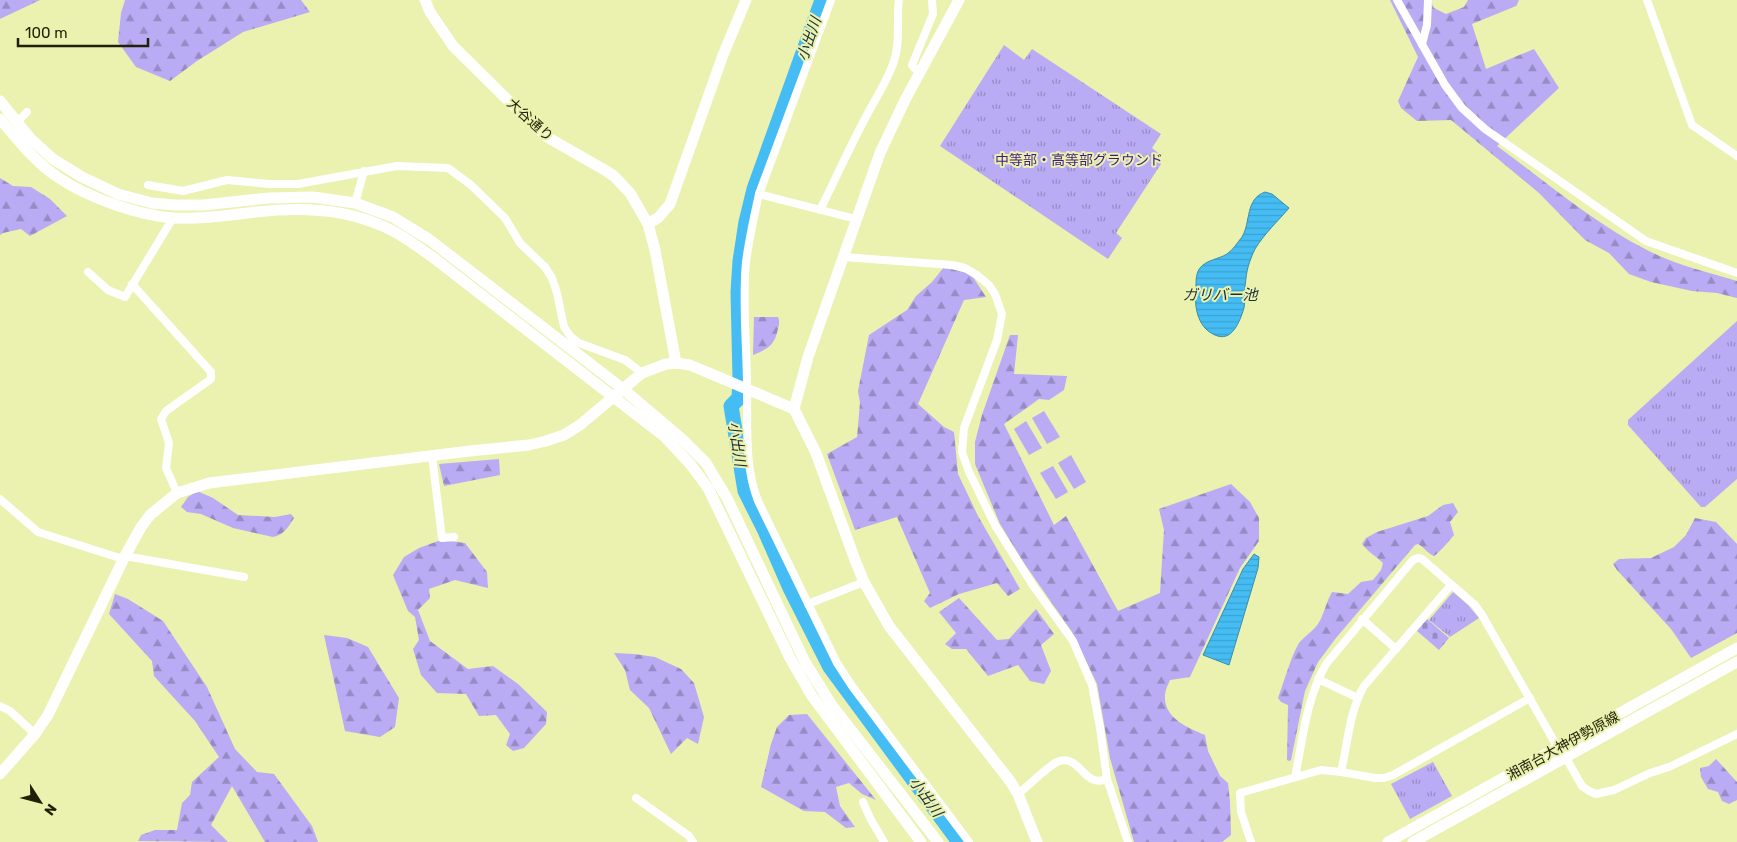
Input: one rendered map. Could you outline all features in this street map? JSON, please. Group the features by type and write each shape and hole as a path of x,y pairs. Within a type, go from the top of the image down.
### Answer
{"street":[{"name":"大谷通り","path":"425,0 430,12 453,46 477,71 547,137 559,146 603,169 618,181 636,203 648,224 655,250 676,363"},
{"path":"648,224 659,217 670,204 723,55 746,0"},
{"path":"831,0 759,194 753,218 746,263 742,387 749,470 753,487 837,663 852,686 969,842"},
{"path":"820,210 884,84 894,60 898,40 897,13 899,0"},
{"path":"920,72 912,65 933,14 932,0"},
{"path":"794,409 808,357 880,153 920,72 959,0"},
{"path":"1397,0 1445,85 1462,108 1485,129 1646,241 1737,273"},
{"path":"1422,44 1425,36 1428,0"},
{"path":"1647,0 1692,125 1735,151"},
{"path":"0,101 30,138 53,159 82,177 118,194 152,203 175,205 202,205 269,198 313,197 355,203 393,217 430,240 623,390 682,439 706,463 727,498 806,662 826,696 938,842"},
{"path":"17,122 26,112"},
{"path":"0,119 27,151 58,178 92,196 120,206 173,218 296,209 331,212 380,224 408,240 435,259 665,437 691,465 708,488 790,658 812,696 920,842"},
{"path":"148,185 183,191 227,180 269,184 298,184 397,166 448,168 461,176 504,218 520,243 544,267 552,278 564,327 571,337 579,343 625,360 642,373"},
{"path":"355,203 364,171"},
{"path":"759,194 856,219"},
{"path":"88,272 108,290 125,297 173,218"},
{"path":"843,257 952,265 966,268 977,275 995,294 1002,314 1002,322 964,428 962,452 969,472 996,527 1034,587 1073,641 1092,685 1107,779 1128,842"},
{"path":"132,284 211,372 211,379 166,411 161,419 169,443 166,468 177,493"},
{"path":"0,774 35,734 48,715 124,557 137,534 150,515 177,493 209,483 529,446 546,442 580,425 642,373 666,364 676,363 698,368 794,409 816,453 864,582 889,626 1010,781 1018,794 1037,842"},
{"path":"432,456 442,538 454,537"},
{"path":"0,499 38,532 124,557 244,577"},
{"path":"1295,777 1309,703 1318,679 1335,651 1413,560 1418,558 1422,559 1475,605 1558,748"},
{"path":"808,604 864,582"},
{"path":"1341,772 1353,711 1364,686 1451,584"},
{"path":"1362,619 1396,649"},
{"name":"湘南台大神伊勢原線","path":"1388,842 1737,648"},
{"name":"湘南台大神伊勢原線","path":"1413,842 1737,662"},
{"path":"1318,679 1358,698"},
{"path":"1250,842 1241,812 1240,792 1321,770 1384,778 1393,775 1530,698"},
{"path":"0,706 10,711 35,734"},
{"path":"1566,758 1582,786 1596,794 1614,790 1669,767 1737,734"},
{"path":"1018,794 1056,762 1065,760 1072,762 1092,781 1100,782 1107,779"},
{"path":"636,798 689,836 693,842"},
{"path":"863,802 884,842"}],"green space":[{"path":"0,0 40,0 0,19"},
{"path":"125,0 301,0 310,12 243,32 197,61 170,81 136,67 118,42 121,13"},
{"path":"1390,0 1430,0 1434,8 1446,14 1464,7 1468,0 1519,0 1516,6 1472,24 1486,69 1534,49 1559,88 1497,146 1570,201 1627,239 1669,260 1737,281 1737,298 1651,282 1629,274 1609,253 1585,240 1539,193 1451,120 1417,121 1401,108 1398,101 1418,57"},
{"name":"中等部・高等部グラウンド","path":"1004,45 1024,60 1032,49 1161,134 1152,148 1161,155 1161,164 1116,233 1122,238 1108,259 940,146"},
{"path":"0,178 13,186 31,187 50,199 67,216 30,236 21,229 0,235"},
{"path":"944,267 971,274 986,297 964,300 918,404 944,427 954,432 958,474 978,516 1020,589 1008,596 997,583 959,594 930,608 924,601 930,593 897,517 855,530 827,454 857,437 860,403 858,391 869,335 907,310 916,296 932,282"},
{"path":"754,317 778,317 779,323 773,343 753,355"},
{"path":"1737,321 1737,479 1705,507 1701,507 1628,425 1628,420"},
{"path":"1010,335 1018,335 1014,374 1067,376 1064,390 1049,400 1039,399 1004,424 1054,525 1066,516 1118,611 1160,593 1164,530 1159,509 1231,484 1250,502 1259,518 1259,541 1240,568 1190,677 1170,680 1165,693 1165,703 1172,716 1184,725 1205,735 1208,751 1220,776 1228,783 1231,835 1222,842 1134,842 1110,758 1097,684 1072,632 1024,563 1000,524 975,464 975,442 982,415"},
{"path":"1044,411 1060,437 1047,444 1032,418"},
{"path":"1026,421 1042,448 1029,455 1014,429"},
{"path":"1071,455 1086,482 1074,489 1058,463"},
{"path":"499,459 500,475 444,486 439,464"},
{"path":"1053,466 1068,492 1056,499 1040,473"},
{"path":"197,491 213,498 238,515 275,517 291,514 294,518 283,532 273,537 233,528 201,514 187,512 181,507 188,497"},
{"path":"1453,503 1458,512 1450,522 1454,535 1450,540 1434,556 1418,544 1415,545 1318,662 1305,691 1291,760 1287,760 1288,705 1281,702 1278,698 1288,669 1299,643 1318,624 1332,592 1348,594 1361,582 1373,580 1381,570 1383,563 1362,544 1366,538 1377,532 1428,516 1443,505"},
{"path":"1695,518 1716,522 1737,544 1737,633 1691,658 1671,629 1613,564 1619,559 1651,558 1674,547 1686,535"},
{"path":"441,540 465,543 487,572 488,588 455,580 429,589 430,598 418,610 430,641 468,669 493,666 518,684 547,712 546,724 524,748 513,751 506,745 510,734 496,715 479,716 466,694 437,693 421,675 413,649 419,640 415,617 408,611 393,575 404,557 419,548"},
{"path":"1453,592 1479,618 1450,637 1429,620"},
{"path":"115,594 128,599 163,621 207,687 235,749 257,772 274,774 312,826 318,842 265,842 232,786 211,825 228,842 138,841 141,835 155,830 177,830 182,803 190,795 192,782 219,757 195,721 154,676 152,661 109,614"},
{"path":"959,598 997,640 1009,639 1036,609 1054,634 1041,645 1051,671 1044,684 1030,681 1018,665 988,676 966,649 952,649 945,644 956,633 939,612"},
{"path":"1427,619 1449,638 1439,650 1417,631"},
{"path":"324,635 347,638 368,647 399,698 395,727 380,737 345,731"},
{"path":"614,653 655,657 681,669 694,683 704,717 698,744 687,738 671,754 649,708 630,690 625,670"},
{"path":"807,714 876,800 862,794 849,783 836,787 840,806 855,827 846,828 825,812 804,811 761,787 777,727 789,715"},
{"path":"1716,759 1737,782 1737,800 1729,804 1722,801 1718,792 1708,789 1701,777 1700,768 1709,766"},
{"path":"1433,762 1452,796 1410,819 1391,784"}],"water":[{"name":"ガリバー池","path":"1265,192 1272,194 1289,208 1255,249 1249,263 1245,285 1244,308 1240,319 1231,333 1221,337 1209,331 1200,321 1195,293 1198,272 1206,263 1227,254 1233,248 1245,231 1251,205 1259,195"},
{"path":"1254,554 1259,557 1258,568 1229,665 1203,655 1243,569"}],"waterway":[{"name":"小出川","path":"822,0 754,189 746,222 740,261 738,292 739,398 731,406 745,491 790,588 830,667 959,842"}]}
